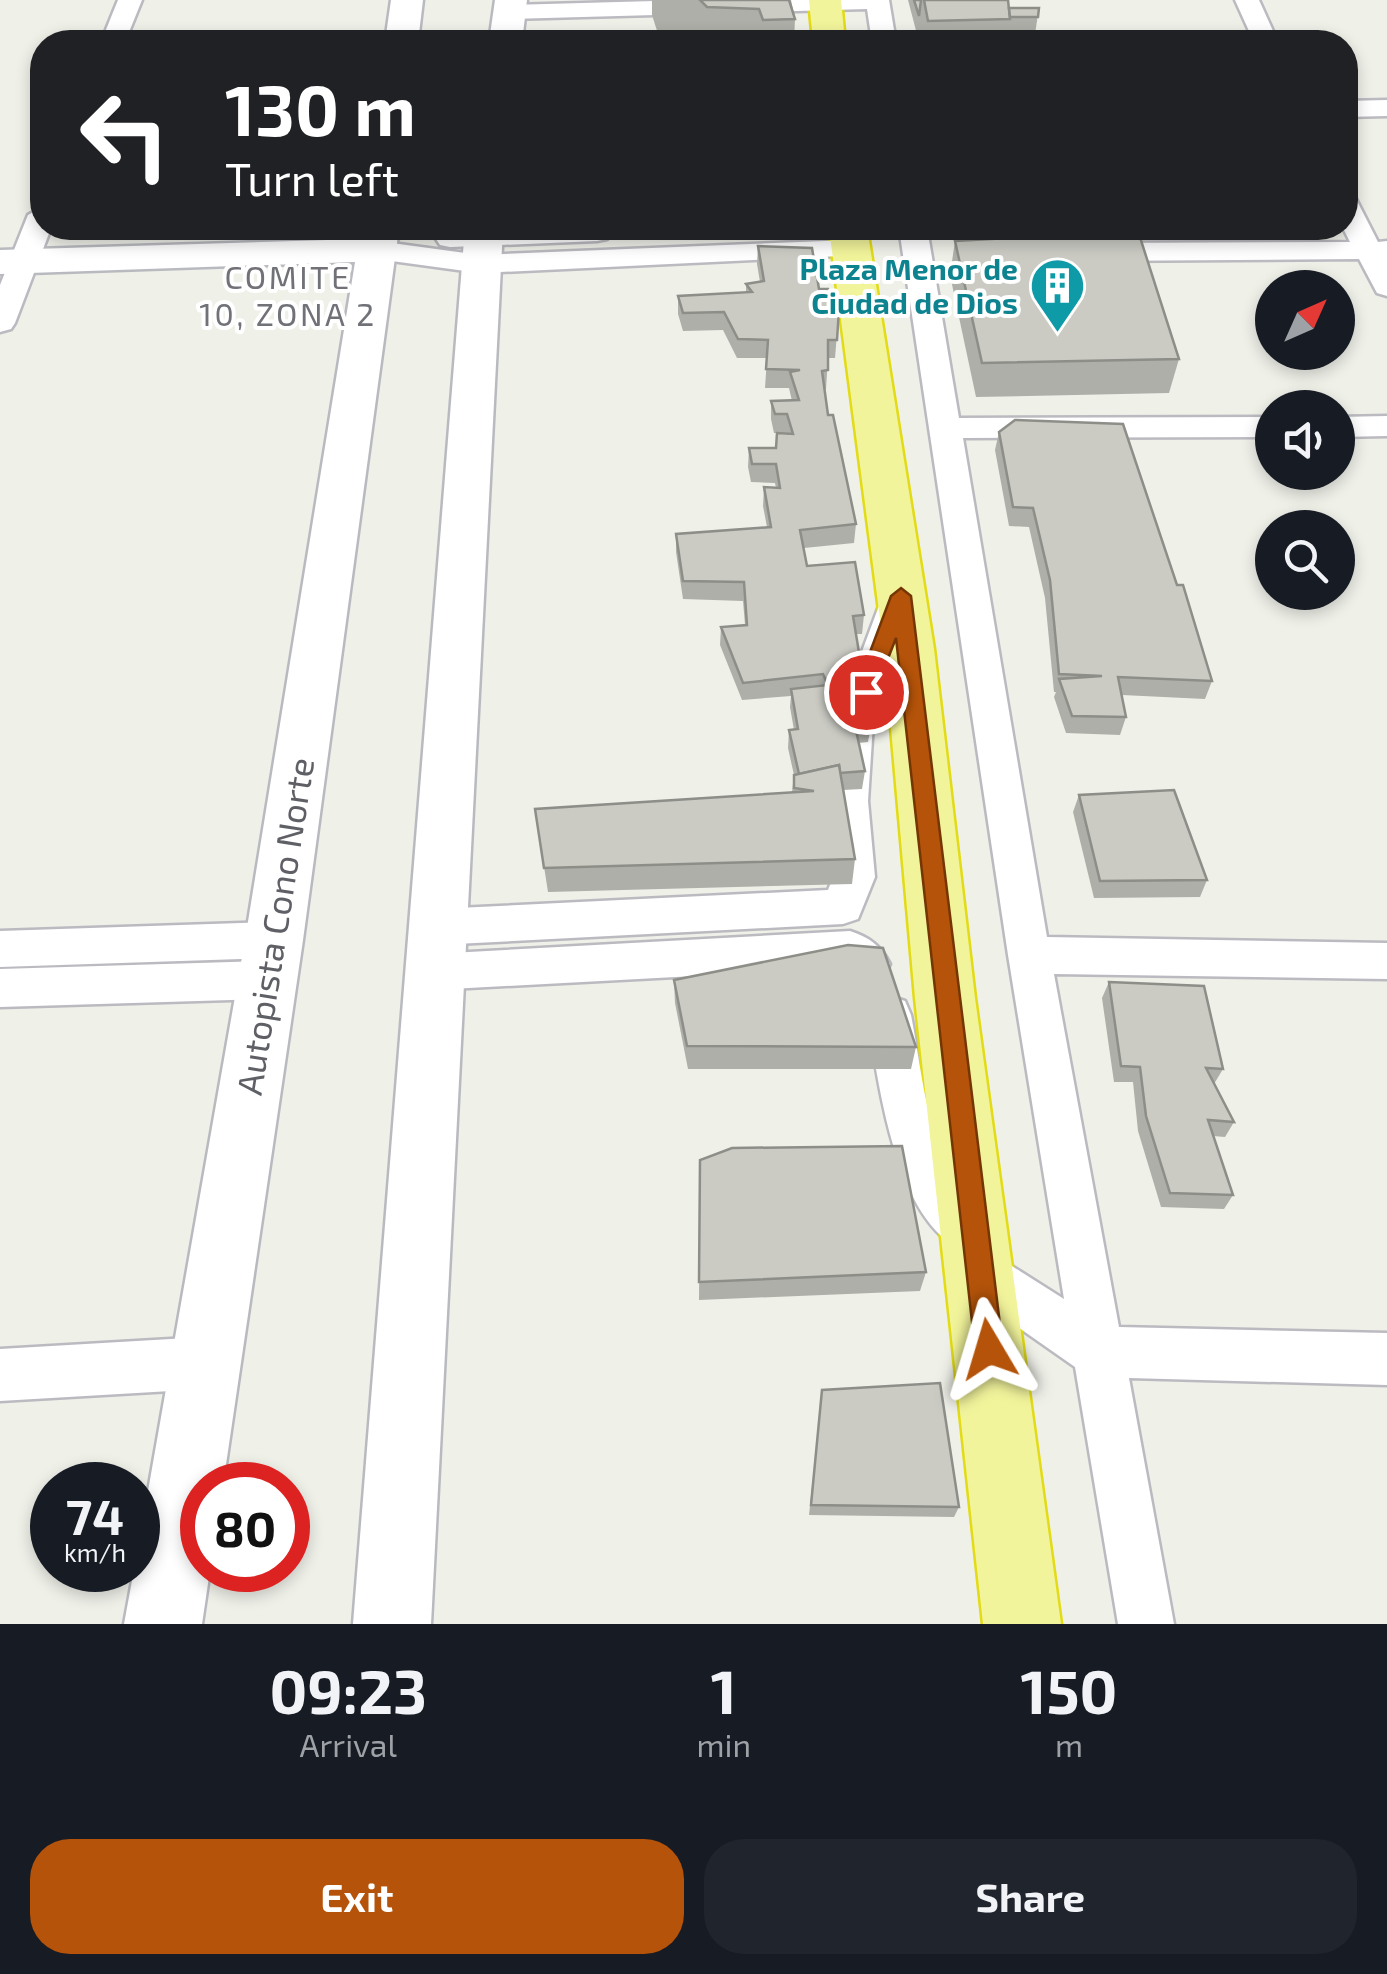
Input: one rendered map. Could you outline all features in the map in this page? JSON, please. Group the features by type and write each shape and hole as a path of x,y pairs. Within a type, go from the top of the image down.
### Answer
{"highway":[{"path":"825,2 828,30"},
{"path":"850,240 901,596 1022,1624"}],"main road":[{"path":"404,30 408,0"},
{"path":"12,262 348,240"},
{"name":"Autopista Cono Norte","path":"163,1624 270,960 378,240"},
{"path":"392,1624 483,242"}],"street":[{"path":"118,30 130,0"},
{"path":"1247,0 1261,30"},
{"path":"509,18 878,1 882,30"},
{"path":"1358,109 1387,108"},
{"path":"1358,222 1378,250 1387,287"},
{"path":"0,323 12,262 30,234"},
{"path":"430,240 588,240"},
{"path":"926,245 946,428 1030,956 1146,1624"},
{"path":"1055,252 1378,250"},
{"path":"1355,426 1387,426"},
{"path":"946,428 1255,427"},
{"path":"434,949 843,906 854,877 848,801 854,724 901,596"},
{"path":"0,949 270,960"},
{"path":"434,949 850,950 878,972 902,1065 914,1142 933,1188 977,1252 1098,1352 1387,1360"},
{"path":"1030,956 1387,960"},
{"path":"0,988 270,960"},
{"path":"0,1376 205,1363"}],"building":[{"path":"700,0 789,0 795,19 763,20 759,9 707,7"},
{"path":"924,0 1008,0 1010,19 928,21"},
{"path":"1009,8 1039,8 1038,17 1010,17"},
{"name":"Plaza Menor de Ciudad de Dios","path":"1141,240 1179,359 982,363 955,241"},
{"path":"758,246 812,248 819,289 828,289 831,309 839,309 837,340 828,340 828,370 822,371 828,415 833,415 856,524 800,530 807,566 855,562 864,615 853,616 871,725 855,726 865,771 840,773 839,765 799,774 789,730 798,729 791,689 828,685 823,674 743,683 721,627 747,625 744,582 683,581 676,534 771,527 764,487 780,488 776,464 752,464 749,448 776,448 777,433 793,434 787,414 775,414 771,401 799,400 790,372 800,370 766,369 768,340 738,339 724,312 683,313 678,296 752,292 746,284 764,281"},
{"path":"1015,420 1123,424 1177,585 1183,585 1212,681 1118,677 1126,717 1072,716 1059,679 1102,676 1059,674 1050,580 1033,508 1013,507 999,432"},
{"path":"839,765 855,859 544,868 535,809 814,791 794,788 794,775"},
{"path":"1174,790 1207,880 1100,881 1079,795"},
{"path":"848,945 883,948 916,1047 687,1046 674,980"},
{"path":"1109,982 1204,986 1223,1069 1206,1068 1234,1122 1208,1120 1233,1195 1170,1193 1146,1116 1140,1067 1121,1066"},
{"path":"902,1146 926,1272 699,1282 700,1160 732,1148"},
{"path":"940,1383 959,1507 811,1505 822,1390"}],"place":[{"name":"Plaza Menor de Ciudad de Dios","path":"1057,334"}],"district":[{"name":"COMITE 10, ZONA 2","path":"288,294"}],"route":[{"path":"866,692 901,596 989,1349"}]}
